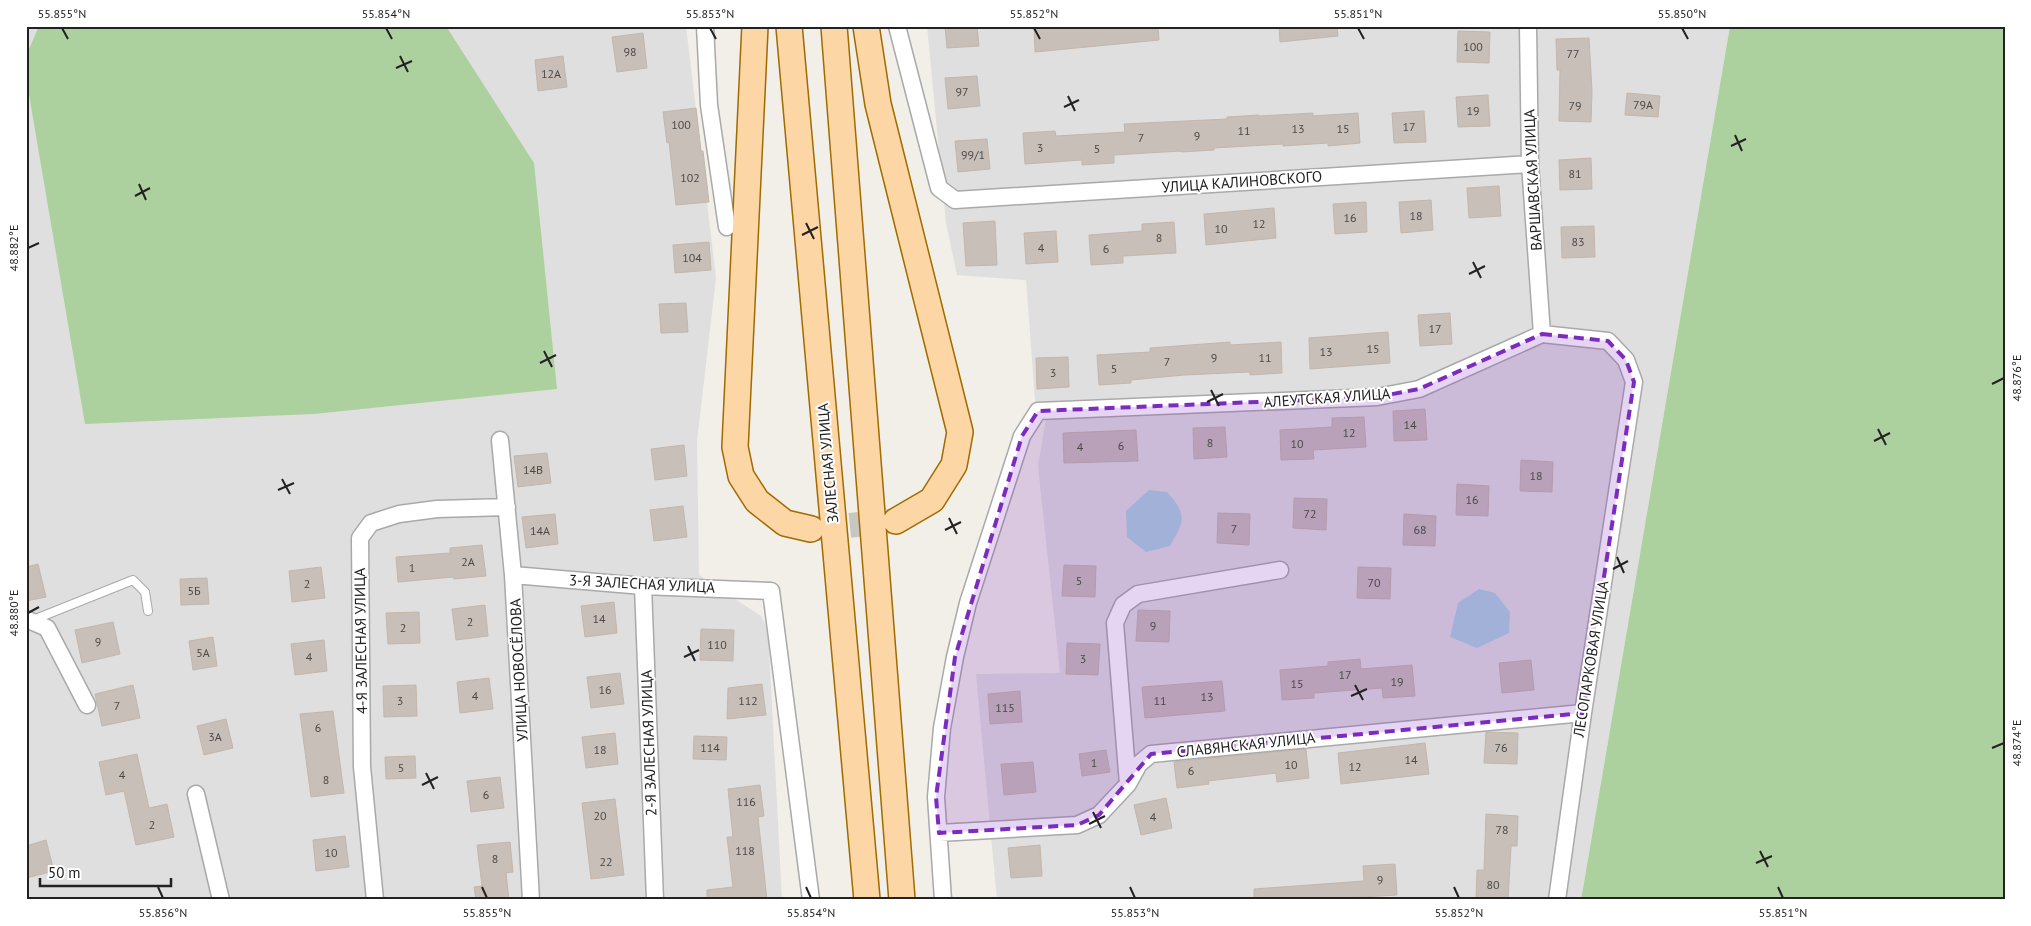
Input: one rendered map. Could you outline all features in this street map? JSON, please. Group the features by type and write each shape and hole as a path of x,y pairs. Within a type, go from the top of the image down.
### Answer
{"main road":[{"path":"754,26 734,447 741,476 757,501 785,523 811,529"},
{"name":"ЗАЛЕСНАЯ УЛИЦА","path":"788,26 867,900"},
{"path":"834,26 902,900"},
{"path":"866,26 878,104 960,432 954,465 932,500 896,521"}],"street":[{"path":"705,26 709,105 727,227"},
{"name":"УЛИЦА КАЛИНОВСКОГО","path":"897,26 939,188 955,200 1530,164"},
{"name":"ВАРШАВСКАЯ УЛИЦА","path":"1528,26 1530,164 1542,334"},
{"name":"ЛЕСОПАРКОВАЯ УЛИЦА","path":"1542,334 1608,341 1626,360 1634,382 1583,712 1557,900"},
{"name":"АЛЕУТСКАЯ УЛИЦА","path":"939,833 936,797 942,728 954,657 968,602 1022,436 1038,411 1377,397 1419,389 1542,334"},
{"name":"УЛИЦА НОВОСЁЛОВА","path":"500,440 514,575 531,900"},
{"name":"4-Я ЗАЛЕСНАЯ УЛИЦА","path":"375,900 362,768 360,538 371,523 399,514 437,509 507,507"},
{"path":"1128,784 1115,623 1123,605 1138,594 1280,570"},
{"name":"3-Я ЗАЛЕСНАЯ УЛИЦА","path":"514,575 643,586 770,591 811,900"},
{"name":"2-Я ЗАЛЕСНАЯ УЛИЦА","path":"643,586 654,900"},
{"path":"28,620 47,628 86,704"},
{"name":"СЛАВЯНСКАЯ УЛИЦА","path":"939,833 1077,826 1099,815 1128,784 1139,764 1151,754 1583,712"},
{"path":"196,794 221,900"},
{"path":"939,833 943,900"}],"lane":[{"path":"28,620 133,580 145,592 148,611"}],"highlighted area":[{"path":"1542,334 1608,341 1626,360 1634,382 1583,713 1151,754 1099,815 1077,825 939,833 936,797 955,657 1022,436 1038,411 1377,397 1419,389"}],"shaded area":[{"path":"26,26 686,26 716,278 697,441 699,575 761,616 768,629 782,900 26,900"},
{"path":"927,26 1730,26 1581,900 997,900 976,674 1060,673 1038,466 1046,419 1035,400 1026,280 957,275 946,223"}],"green space":[{"path":"39,26 446,26 534,163 557,389 314,414 85,424 26,77 26,56"},
{"path":"1730,26 2005,26 2005,900 1581,900"}],"water":[{"path":"1149,490 1167,492 1178,507 1182,519 1170,546 1146,552 1127,537 1126,511"},
{"path":"1479,589 1495,593 1510,612 1509,633 1477,648 1450,637 1458,603"}],"building":[{"path":"945,26 977,26 979,46 947,48"},
{"path":"1034,26 1158,26 1159,40 1035,52"},
{"path":"1279,26 1337,26 1338,36 1280,42"},
{"path":"1458,31 1490,32 1489,63 1457,62"},
{"path":"643,33 647,68 617,72 612,37"},
{"path":"1589,38 1592,91 1591,122 1559,121 1560,70 1557,70 1556,39"},
{"path":"563,56 567,87 538,91 535,60"},
{"path":"977,76 980,106 948,109 945,78"},
{"path":"1627,93 1660,96 1658,117 1625,115"},
{"path":"1488,95 1490,126 1458,127 1456,97"},
{"path":"696,108 709,202 676,205 669,142 667,143 663,112"},
{"path":"1424,111 1426,142 1394,143 1392,113"},
{"path":"1313,113 1313,116 1358,113 1360,143 1328,146 1328,143 1283,146 1283,144 1214,148 1214,150 1114,155 1114,163 1082,165 1082,160 1025,164 1023,133 1055,131 1056,136 1125,132 1124,124"},
{"path":"987,139 990,169 958,172 955,141"},
{"path":"1591,158 1592,189 1560,190 1559,160"},
{"path":"1499,186 1501,216 1469,218 1467,188"},
{"path":"1431,200 1433,230 1401,233 1399,202"},
{"path":"1366,202 1367,232 1335,234 1333,204"},
{"path":"1274,208 1276,238 1206,245 1204,214"},
{"path":"995,221 997,265 966,266 963,223"},
{"path":"1174,222 1176,253 1123,256 1123,263 1091,265 1089,235 1142,231 1142,224"},
{"path":"1594,226 1595,257 1562,258 1561,227"},
{"path":"1056,231 1058,262 1026,264 1024,233"},
{"path":"709,242 711,270 675,273 673,245"},
{"path":"686,303 688,332 661,333 659,304"},
{"path":"1450,313 1452,344 1420,346 1418,315"},
{"path":"1388,332 1390,363 1310,369 1309,338"},
{"path":"1230,342 1230,345 1281,342 1282,373 1250,375 1250,372 1184,375 1131,380 1131,383 1099,385 1097,355 1150,352 1150,348"},
{"path":"1068,357 1069,387 1037,389 1036,358"},
{"path":"1425,409 1427,440 1394,441 1393,411"},
{"path":"1364,417 1366,447 1313,450 1314,459 1281,460 1280,430 1332,427 1332,418"},
{"path":"1225,427 1227,457 1194,459 1193,428"},
{"path":"1136,430 1138,461 1064,463 1063,433"},
{"path":"684,445 687,476 655,480 651,449"},
{"path":"547,453 551,483 518,487 514,456"},
{"path":"1521,460 1553,462 1552,492 1520,491"},
{"path":"1457,484 1489,486 1488,516 1456,515"},
{"path":"1294,498 1327,499 1326,530 1293,528"},
{"path":"683,506 687,537 654,541 650,510"},
{"path":"1218,513 1250,514 1249,545 1217,543"},
{"path":"555,514 558,544 526,548 522,517"},
{"path":"1404,514 1436,516 1435,546 1403,545"},
{"path":"482,545 486,576 398,582 396,557 450,553 450,548"},
{"path":"38,564 46,597 26,601 26,567"},
{"path":"1064,565 1096,566 1095,597 1062,596"},
{"path":"321,567 325,598 292,602 289,571"},
{"path":"1358,567 1391,568 1390,599 1357,598"},
{"path":"207,578 209,604 181,605 180,579"},
{"path":"614,602 617,633 585,637 581,606"},
{"path":"485,605 488,636 456,640 452,609"},
{"path":"1138,610 1170,611 1169,642 1136,641"},
{"path":"419,612 420,643 388,644 386,613"},
{"path":"113,622 120,654 82,663 75,630"},
{"path":"701,629 734,630 733,661 700,660"},
{"path":"213,637 217,666 193,670 189,641"},
{"path":"324,640 327,671 295,675 291,644"},
{"path":"1067,643 1100,644 1098,675 1066,674"},
{"path":"1360,659 1361,669 1412,665 1415,696 1383,698 1382,688 1314,693 1314,698 1282,700 1280,670 1328,666 1328,662"},
{"path":"1531,660 1534,690 1502,693 1499,663"},
{"path":"620,673 624,704 591,708 587,677"},
{"path":"489,678 493,709 460,713 457,682"},
{"path":"1222,681 1225,711 1145,718 1142,687"},
{"path":"762,684 766,715 727,719 728,688"},
{"path":"133,685 140,718 102,726 95,694"},
{"path":"416,685 417,716 384,717 383,686"},
{"path":"1020,691 1022,722 990,724 988,694"},
{"path":"333,711 344,793 311,797 300,714"},
{"path":"226,719 233,748 204,755 197,726"},
{"path":"1486,732 1518,733 1517,764 1484,763"},
{"path":"615,733 618,764 586,768 582,737"},
{"path":"694,736 727,737 726,760 693,759"},
{"path":"1425,743 1429,774 1341,784 1338,753"},
{"path":"1306,749 1309,778 1277,782 1276,773 1208,781 1209,784 1177,788 1174,762"},
{"path":"1106,750 1110,772 1082,776 1079,754"},
{"path":"137,754 149,808 167,804 174,837 136,845 124,791 106,795 99,762"},
{"path":"415,756 416,778 386,779 385,757"},
{"path":"1033,762 1036,792 1004,795 1001,764"},
{"path":"500,777 504,808 471,812 467,781"},
{"path":"760,785 764,816 758,817 767,900 707,900 707,890 733,887 727,837 733,837 728,789"},
{"path":"1166,798 1172,828 1141,835 1134,805"},
{"path":"615,799 624,875 591,879 582,803"},
{"path":"1486,814 1518,816 1517,846 1511,846 1508,900 1476,900 1477,870 1484,870"},
{"path":"345,836 349,867 316,871 313,840"},
{"path":"46,840 54,871 26,878 26,846"},
{"path":"510,842 513,872 506,873 509,900 476,900 474,887 482,886 477,845"},
{"path":"1040,845 1042,876 1011,878 1008,848"},
{"path":"1395,864 1397,895 1345,898 1345,900 1254,900 1254,889 1364,881 1363,866"}],"tunnel":[{"path":"813,529 893,521"}]}
